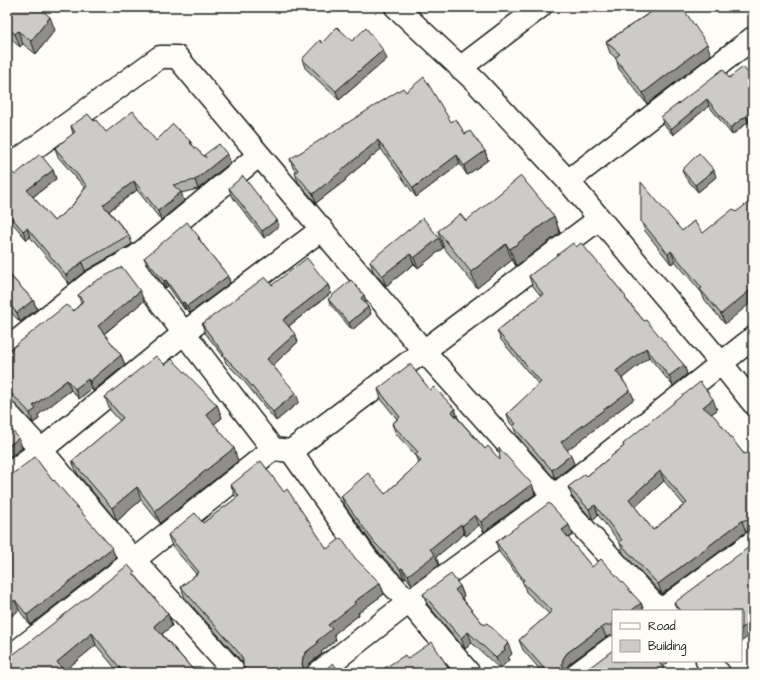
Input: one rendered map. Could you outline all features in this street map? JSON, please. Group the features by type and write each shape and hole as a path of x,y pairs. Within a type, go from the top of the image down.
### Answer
{"street":[{"path":"396,7 476,82 568,181 753,403"},
{"path":"460,68 540,7"},
{"path":"568,181 753,38"},
{"path":"7,168 160,57 177,57 258,156 322,229 423,350 659,610"},
{"path":"7,349 91,282 137,256 258,156"},
{"path":"7,659 134,560 282,450 423,350 599,219"},
{"path":"7,475 41,450 184,333 322,229"},
{"path":"128,260 184,333 282,450 368,560 410,602 469,673"},
{"path":"318,673 410,602 554,496 753,338"},
{"path":"7,413 41,450 134,560 235,673"},
{"path":"661,610 753,542"},
{"path":"578,673 612,648"},
{"path":"708,662 719,673"}],"building":[{"path":"8,7 38,7 50,17 31,41 18,31 15,34 7,27"},
{"path":"652,7 682,7 707,44 643,93 615,58 620,54 606,42 654,10"},
{"path":"337,27 352,41 366,28 383,50 336,91 302,59 320,40 322,43"},
{"path":"743,67 753,79 753,125 746,116 730,128 707,99 671,129 661,117 723,69 729,78"},
{"path":"424,77 451,122 456,119 465,134 470,131 485,151 464,166 457,155 413,188 378,140 313,194 295,173 298,170 290,159 403,88 406,92"},
{"path":"133,111 156,141 173,124 206,158 204,155 219,144 227,154 195,180 173,185 181,192 158,211 134,181 103,205 129,235 82,262 66,275 27,228 23,231 7,212 7,171 10,170 15,175 40,154 53,170 27,190 54,221 71,207 87,186 55,148 75,132 71,126 88,114 94,121 96,120 106,132"},
{"path":"699,153 714,170 695,185 682,170"},
{"path":"243,176 277,220 262,231 229,188"},
{"path":"521,176 554,216 510,249 506,244 471,272 438,231 460,214 466,221"},
{"path":"641,182 682,231 694,221 703,233 733,209 736,212 753,199 753,288 721,314 700,289 702,288 671,251 668,254 641,221"},
{"path":"423,218 439,238 414,258 410,254 382,276 370,261"},
{"path":"187,222 228,276 187,306 184,302 182,303 166,280 164,281 144,258"},
{"path":"573,243 576,247 581,243 644,321 646,320 684,365 669,376 646,348 616,371 630,390 561,442 571,455 552,470 513,426 516,424 507,414 541,382 497,331 543,294 529,276"},
{"path":"307,258 328,285 283,320 295,334 267,359 296,393 273,412 240,372 223,355 224,354 202,324 265,277 272,285"},
{"path":"122,267 140,291 98,326 121,355 90,381 88,379 75,389 67,380 33,406 36,409 30,413 13,395 7,391 7,351 66,305 74,311 83,301 78,295 94,282"},
{"path":"7,272 33,300 17,313 7,302"},
{"path":"351,280 364,295 361,298 368,307 349,323 328,299"},
{"path":"156,356 165,365 172,359 217,405 206,414 234,448 155,511 137,487 112,508 72,461 123,418 105,397"},
{"path":"410,364 430,390 434,387 455,409 452,412 485,449 488,446 500,460 499,448 532,484 481,522 475,515 462,526 461,524 430,549 435,555 408,575 402,568 400,569 374,542 341,496 368,473 385,494 421,461 415,454 418,452 392,424 400,417 378,389"},
{"path":"700,382 713,399 703,407 715,417 744,454 746,453 750,457 752,455 753,456 753,520 748,519 742,521 658,584 619,542 622,540 595,505 589,509 568,487 585,474 587,476 624,446 623,444","holes":["660,471 687,503 653,530 629,499"]},
{"path":"7,425 19,438 7,447"},
{"path":"35,457 53,481 54,480 112,548 27,615 15,600 7,607 7,477"},
{"path":"261,461 284,492 287,489 327,549 341,538 355,558 380,583 354,602 355,604 328,625 332,629 317,641 318,643 306,652 303,657 302,664 304,670 309,673 248,673 243,666 243,660 240,654 181,587 199,572 168,535 195,513 203,523 239,496 231,485"},
{"path":"549,503 569,525 562,530 592,567 601,559 641,603 632,610 612,610 612,625 602,627 567,653 562,664 565,671 568,673 548,673 519,640 552,611 522,582 524,580 496,542"},
{"path":"753,544 753,619 742,628 742,610 681,610 674,603"},
{"path":"128,565 168,614 154,626 196,673 124,673 92,633 57,662 65,673 15,673 16,672 7,659"},
{"path":"451,574 460,586 455,590 484,625 487,623 508,643 504,648 505,650 496,658 468,632 461,638 423,594"},
{"path":"432,642 449,669 447,670 449,673 377,673 405,655 407,659"},
{"path":"612,651 612,662 659,662 666,672 665,673 582,673"},
{"path":"333,663 340,673 319,673 322,672"}]}
